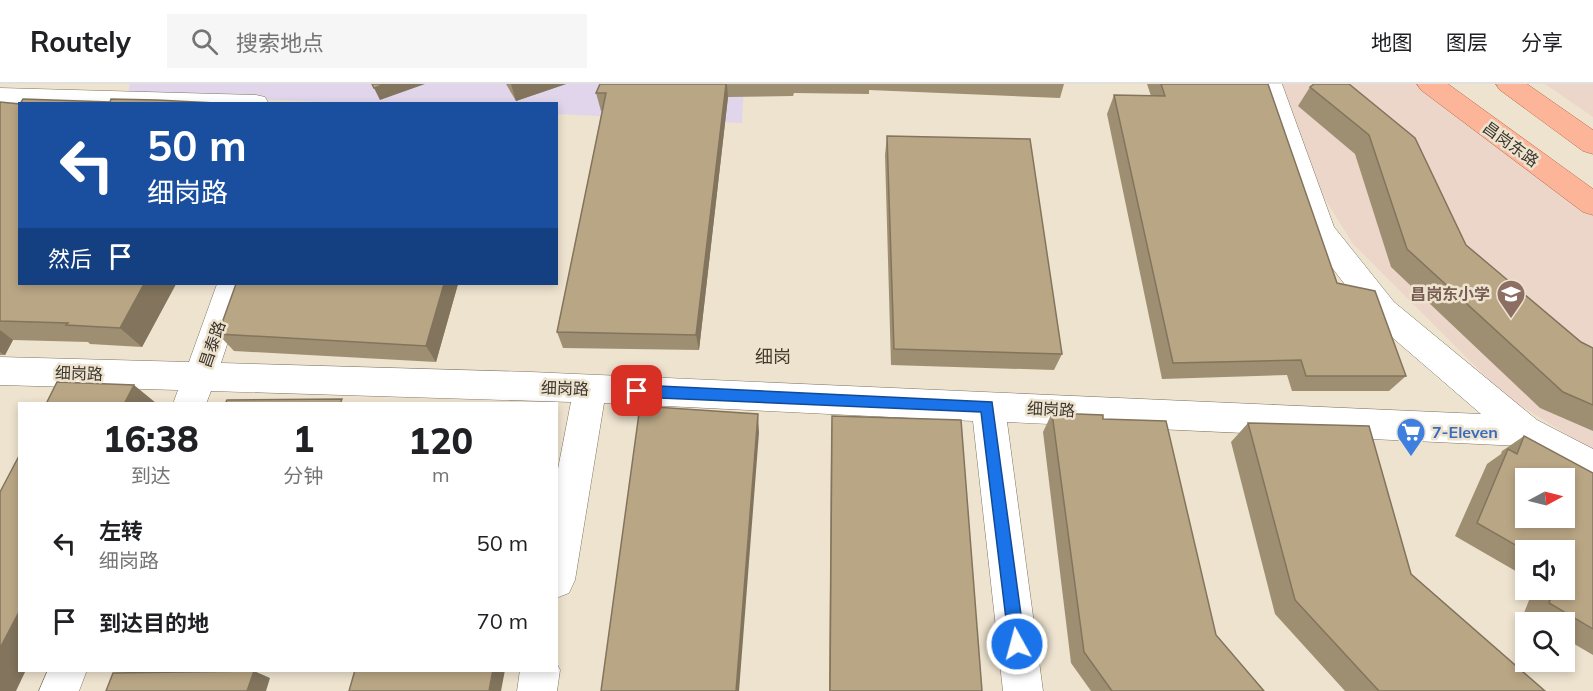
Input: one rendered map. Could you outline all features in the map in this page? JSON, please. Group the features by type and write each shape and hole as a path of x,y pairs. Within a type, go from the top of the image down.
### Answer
{"main road":[{"name":"昌岗东路","path":"1430,84 1593,204"},
{"path":"1509,84 1593,144"}],"street":[{"path":"1269,84 1321,232 1383,311 1526,431 1593,467"},
{"path":"0,97 183,102"},
{"name":"昌泰路","path":"194,391 232,285"},
{"name":"细岗路","path":"0,371 194,391 590,389 1526,431"},
{"path":"558,569 590,389"},
{"path":"988,406 1023,691"},
{"path":"59,691 67,672"},
{"path":"537,691 540,672"}],"shaded area":[{"path":"130,84 744,84 742,123 558,114 558,102 324,102 128,93"},
{"name":"昌岗东小学","path":"1282,84 1416,84 1593,214 1593,451 1504,395 1353,244 1319,189"},
{"path":"1545,84 1593,84 1593,117"}],"building":[{"path":"372,84 385,84 374,88"},
{"path":"600,84 726,84 696,335 557,332 606,93 596,93"},
{"path":"1161,84 1268,84 1337,283 1375,291 1406,376 1306,376 1301,360 1173,363 1114,95 1165,96"},
{"path":"1314,84 1349,84 1415,138 1466,245 1581,342 1593,348 1593,405 1563,392 1407,249 1369,135 1310,87"},
{"path":"23,99 110,102 21,102"},
{"path":"111,99 196,102 110,102"},
{"path":"0,102 18,104 18,285 143,285 120,328 66,325 68,323 0,321"},
{"path":"887,136 1030,139 1062,354 894,349"},
{"path":"236,285 444,285 426,346 218,334"},
{"path":"57,382 134,385 125,402 47,402"},
{"path":"342,399 341,402 226,402 227,400"},
{"path":"640,406 758,414 736,691 601,691"},
{"path":"1052,413 1103,415 1103,419 1166,421 1216,635 1264,691 1112,691 1084,652"},
{"path":"832,416 961,420 982,691 830,691"},
{"path":"1248,423 1369,426 1411,574 1515,665 1515,672 1523,672 1545,691 1379,691 1295,600"},
{"path":"1524,436 1593,473 1593,629 1575,618 1575,612 1564,612 1549,603 1550,600 1575,600 1575,540 1515,540 1515,545 1477,523 1508,449 1517,454"},
{"path":"18,458 18,614 0,648 0,492"},
{"path":"254,672 247,691 106,691 113,673"},
{"path":"354,672 493,672 489,691 349,691"}],"place":[{"name":"昌岗东小学","path":"1511,320"},
{"name":"7-Eleven","path":"1411,458"}],"district":[{"name":"细岗","path":"773,357"}],"route":[{"path":"637,391 988,406 1017,644"}]}
